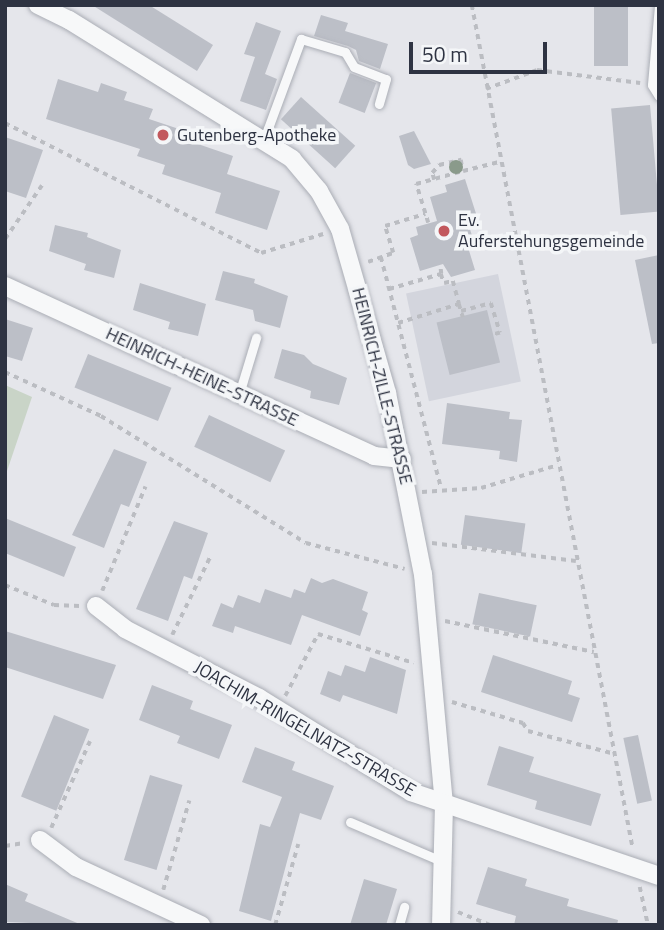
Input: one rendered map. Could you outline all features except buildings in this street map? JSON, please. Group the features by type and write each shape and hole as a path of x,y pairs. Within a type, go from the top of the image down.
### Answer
{"street":[{"name":"HEINRICH-ZILLE-STRASSE","path":"38,5 264,139 292,159 319,191 340,229 353,267 402,459 423,574 434,668 444,804 441,925"},
{"name":"HEINRICH-HEINE-STRASSE","path":"5,286 374,456 402,459"},
{"name":"JOACHIM-RINGELNATZ-STRASSE","path":"96,606 125,629 278,710 411,792 637,872 659,876"},
{"path":"40,839 76,867 201,925"}],"lane":[{"path":"659,6 652,85 659,96"},
{"path":"264,139 301,39 345,52 354,67 386,79 379,104"},
{"path":"239,394 256,338"},
{"path":"350,822 443,862"},
{"path":"399,925 404,907"}],"path":[{"path":"472,5 498,162 648,925"},
{"path":"486,89 537,69 652,85"},
{"path":"5,123 261,253 340,229"},
{"path":"434,180 432,173 439,165 461,160 463,172"},
{"path":"428,223 416,184 498,162"},
{"path":"5,239 42,185"},
{"path":"353,267 393,253 385,226 425,214"},
{"path":"381,257 441,488"},
{"path":"440,265 444,283 453,281 462,314 491,303 500,333 493,335"},
{"path":"389,289 442,274"},
{"path":"398,323 459,304"},
{"path":"5,372 148,443 306,543 423,574"},
{"path":"410,495 441,488 481,488 558,466"},
{"path":"5,585 54,605 96,606 145,487"},
{"path":"418,541 576,561"},
{"path":"165,650 210,557"},
{"path":"429,618 594,652"},
{"path":"278,710 318,634 434,668"},
{"path":"436,697 523,723 528,731 616,754"},
{"path":"40,839 54,824 90,741"},
{"path":"159,906 189,801"},
{"path":"275,925 298,844"},
{"path":"443,906 491,925"}],"shaded area":[{"path":"498,274 521,382 429,401 406,294"},
{"path":"5,385 32,397 5,477"}],"place":[{"name":"Gutenberg-Apotheke","path":"163,135"},
{"name":"Ev. Auferstehungsgemeinde","path":"444,231"}]}
